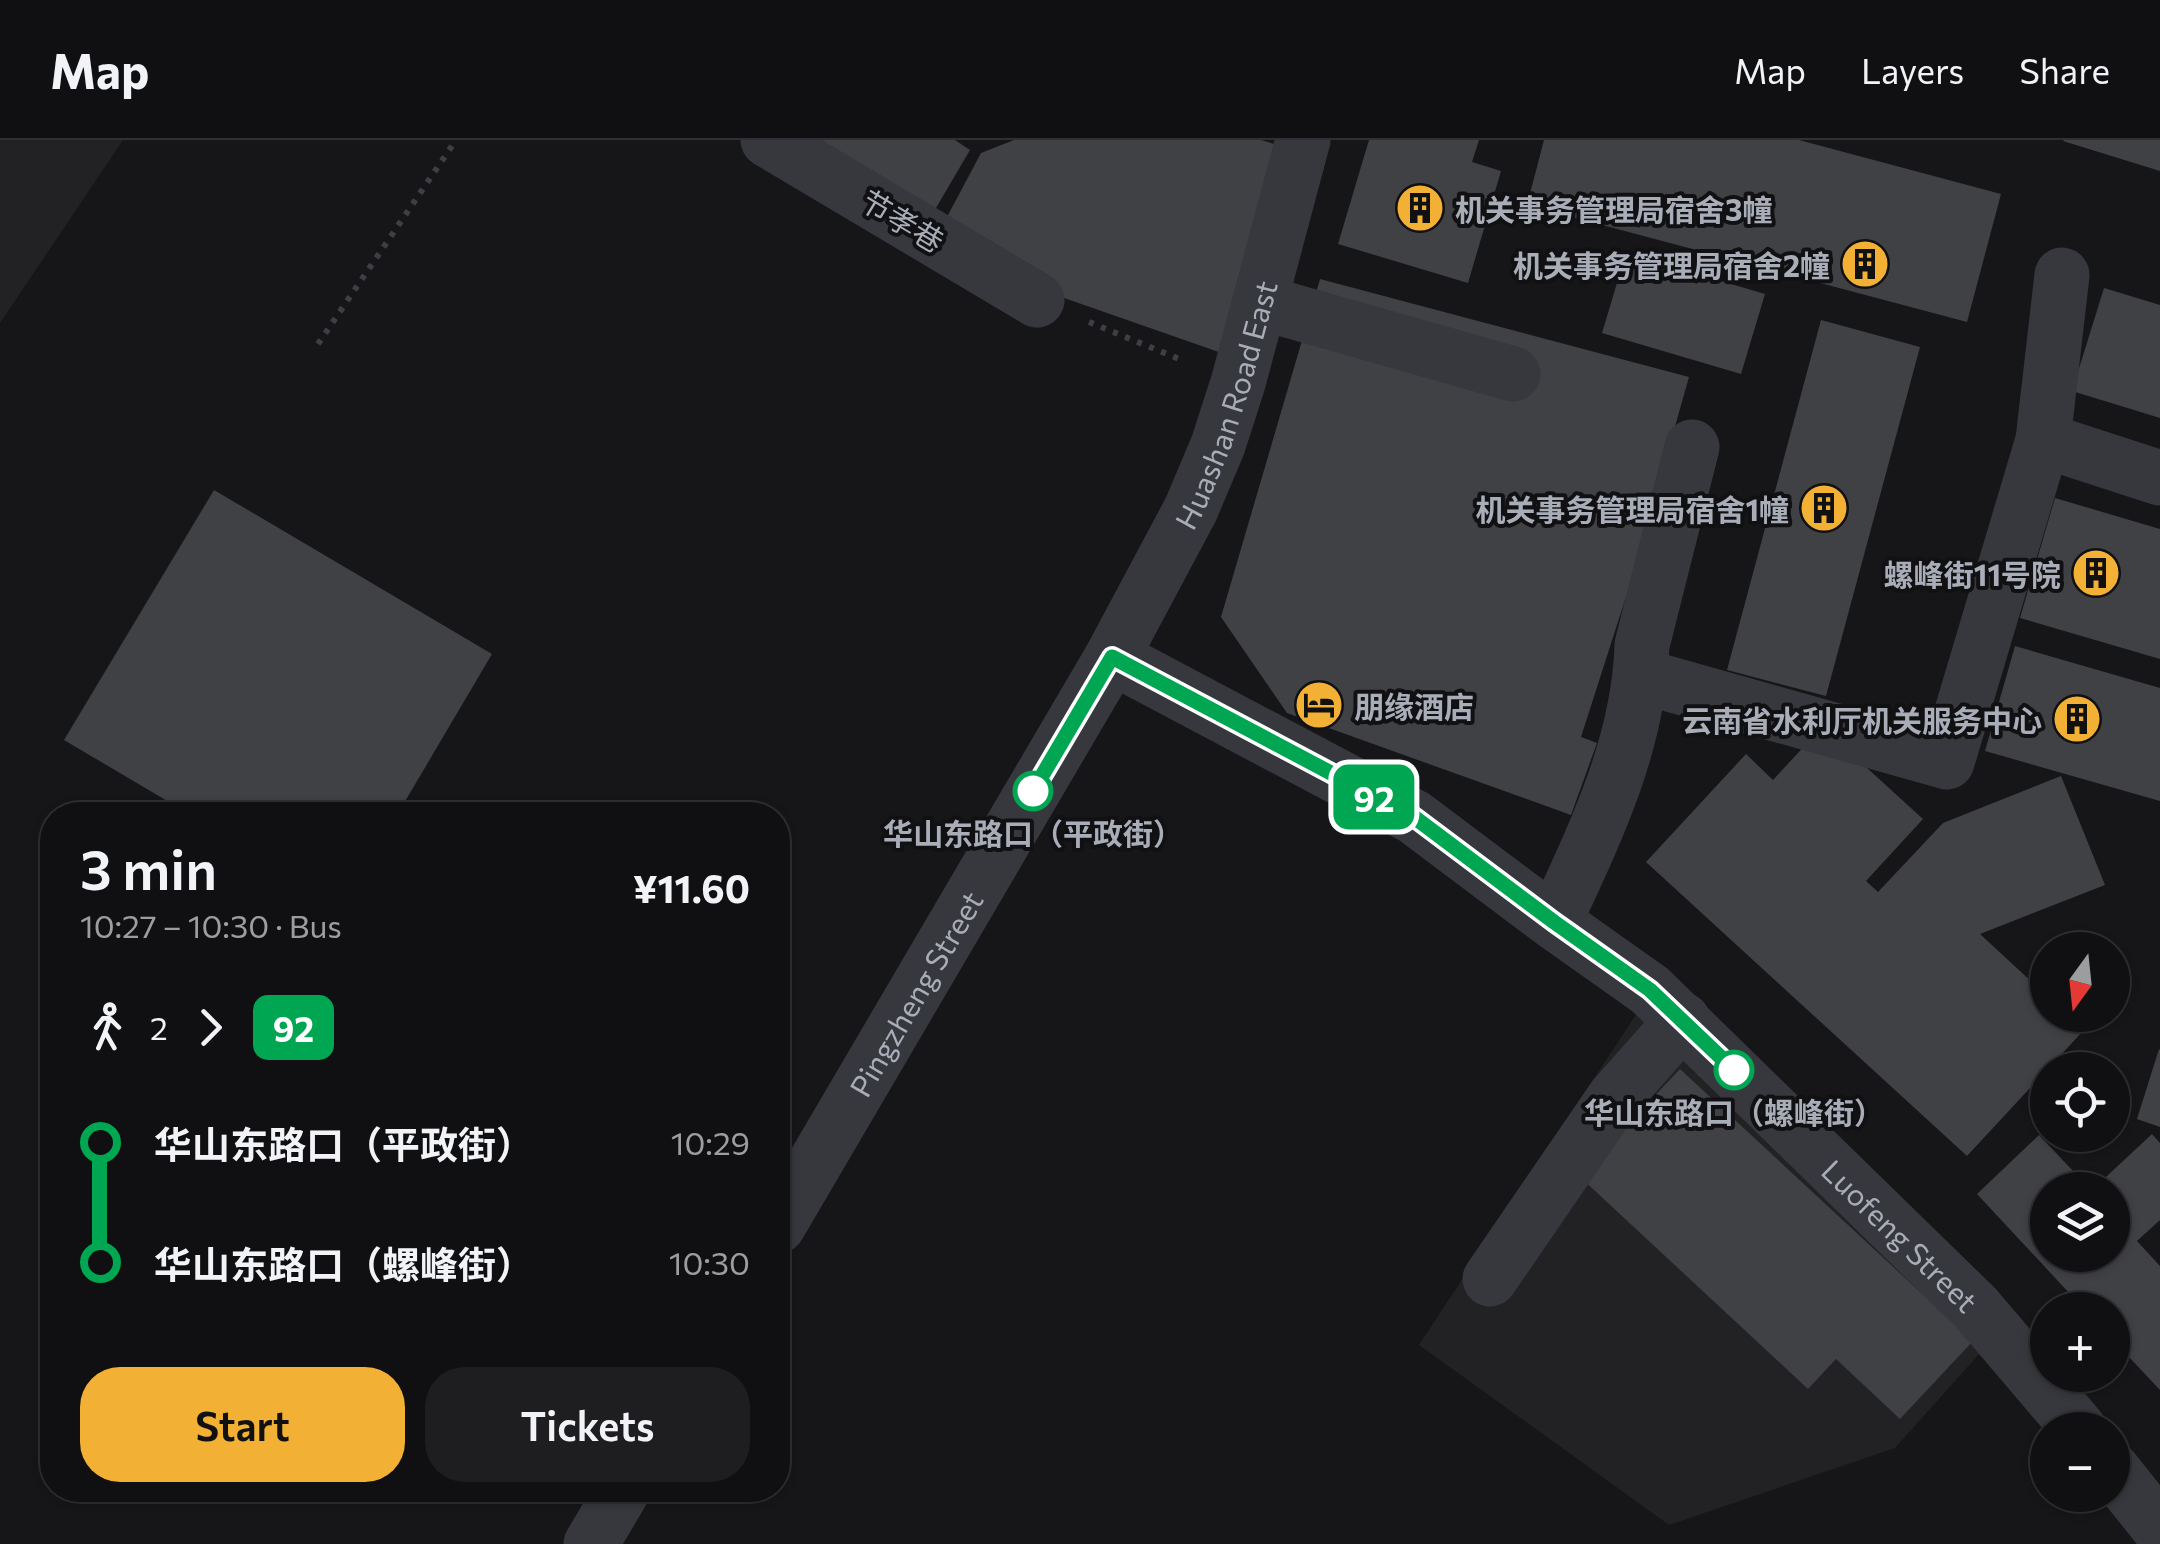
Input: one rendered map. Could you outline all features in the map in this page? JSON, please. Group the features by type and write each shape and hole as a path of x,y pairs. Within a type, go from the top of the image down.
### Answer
{"street":[{"name":"节孝巷","path":"768,140 1037,300"},
{"name":"Huashan Road East","path":"1112,657 1191,509 1218,445 1303,140"},
{"path":"1642,676 1947,762 2043,440 2062,275"},
{"path":"1260,302 1513,374"},
{"path":"2043,440 2160,478"},
{"path":"1554,922 1599,825 1622,761 1642,676 1642,645 1692,447"},
{"name":"Luofeng Street","path":"1112,657 1414,817 1650,990 1976,1308 2065,1412"},
{"name":"Pingzheng Street","path":"790,1206 1112,657"},
{"path":"1490,1278 1614,1098 1683,1020"},
{"path":"2130,1491 2160,1529"},
{"path":"591,1544 615,1502"}],"path":[{"path":"318,344 456,140"},
{"path":"1037,300 1238,383"}],"shaded area":[{"path":"0,140 123,140 0,323"},
{"path":"1637,1013 1989,1343 1895,1448 1669,1525 1419,1345"}],"building":[{"path":"786,140 955,140 970,150 926,225"},
{"path":"1014,140 1261,140 1284,147 1233,357 1047,292 940,230 981,153"},
{"name":"机关事务管理局宿舍3幢","path":"1369,140 1479,140 1472,162 1501,171 1468,283 1338,244"},
{"name":"机关事务管理局宿舍2幢","path":"1544,140 1799,140 2001,194 1967,322 1527,205"},
{"path":"2160,140 2160,171 2063,141"},
{"path":"1626,253 1765,294 1741,374 1602,333"},
{"path":"1320,279 1689,377 1633,575 1581,737 1597,743 1571,815 1287,713 1221,617"},
{"path":"2104,288 2160,305 2160,418 2072,391"},
{"name":"机关事务管理局宿舍1幢","path":"1821,320 1920,347 1826,696 1727,670"},
{"path":"214,490 492,654 405,802 169,802 64,740"},
{"name":"螺峰街11号院","path":"2055,498 2160,529 2160,659 2020,618"},
{"name":"云南省水利厅机关服务中心","path":"2015,646 2160,688 2160,801 1985,751"},
{"path":"1822,727 1923,819 1866,881 1878,892 1943,823 2061,776 2105,885 1980,934 2030,980 2030,1032 2082,1032 2064,1052 2030,1052 2030,1088 1967,1156 1646,862 1746,754 1773,780"},
{"path":"2160,1050 2160,1127 2137,1119"},
{"path":"1680,1069 1973,1341 1900,1419 1836,1359 1808,1389 1579,1176"},
{"path":"2152,1134 2160,1143 2160,1220 2137,1241 2160,1266 2160,1390 2130,1358 2130,1292 2068,1292 2050,1272 2130,1272 2130,1172 2111,1172"},
{"path":"2030,1144 2030,1152 2055,1152 2074,1172 2030,1172 2030,1251 1977,1194"}],"bus line":[{"name":"92","path":"1033,791 1112,657 1414,817 1650,990 1734,1070"}],"place":[{"name":"机关事务管理局宿舍3幢","path":"1420,208"},
{"name":"机关事务管理局宿舍2幢","path":"1865,264"},
{"name":"机关事务管理局宿舍1幢","path":"1824,508"},
{"name":"螺峰街11号院","path":"2096,573"},
{"name":"朋缘酒店","path":"1319,705"},
{"name":"云南省水利厅机关服务中心","path":"2077,719"},
{"name":"华山东路口（平政街）","path":"1033,791"},
{"name":"华山东路口（螺峰街）","path":"1734,1070"}]}
